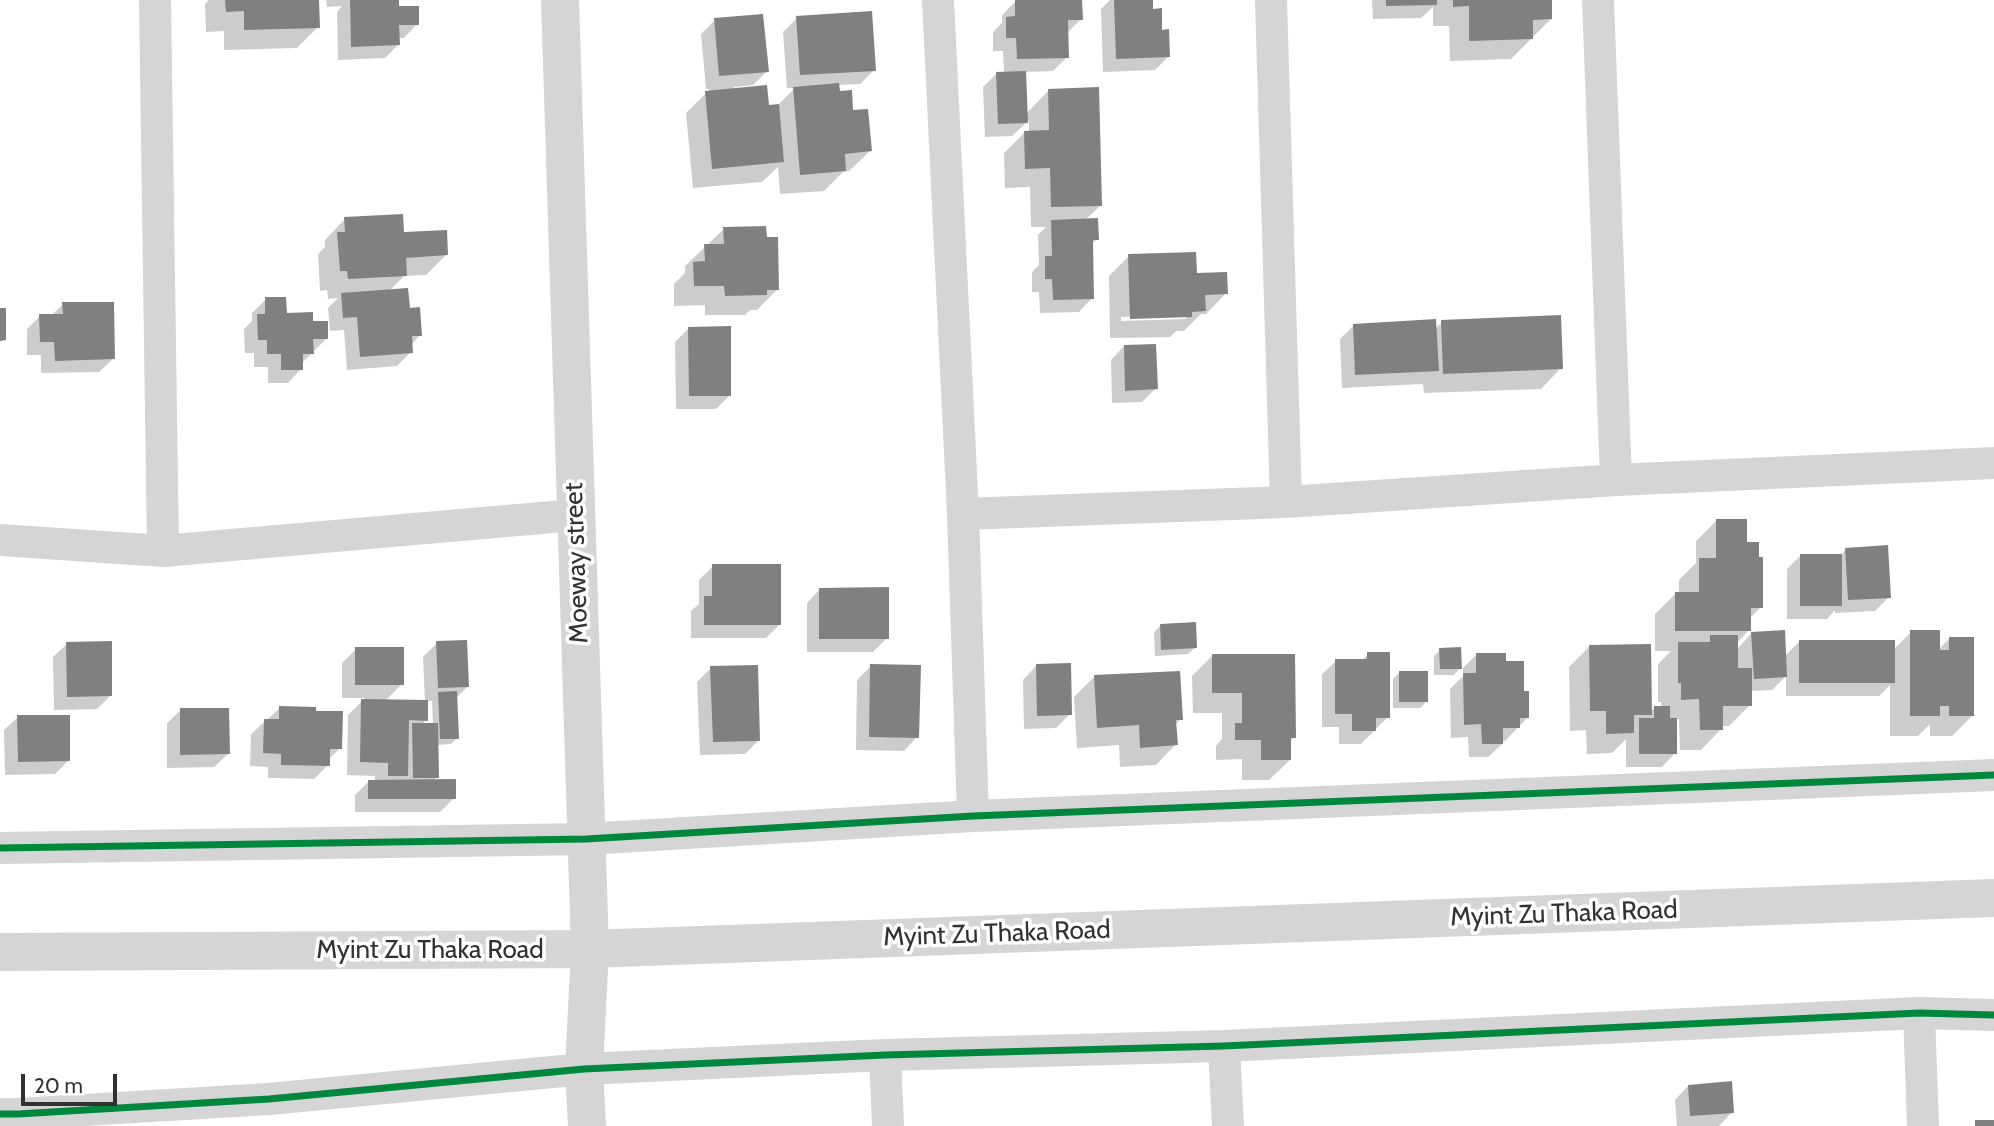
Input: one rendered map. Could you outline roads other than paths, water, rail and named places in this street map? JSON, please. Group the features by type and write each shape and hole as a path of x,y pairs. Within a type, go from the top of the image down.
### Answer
{"street":[{"path":"155,0 163,551"},
{"name":"Moeway street","path":"560,0 590,949 584,1069 587,1126"},
{"path":"939,0 973,816"},
{"path":"1271,0 1286,502"},
{"path":"1598,0 1616,480"},
{"path":"962,514 1286,502 1616,480 1994,463"},
{"path":"0,540 163,551 575,515"},
{"path":"0,848 586,839 973,816 1994,775"},
{"name":"Myint Zu Thaka Road","path":"0,951 590,949 1994,898"},
{"path":"1919,1013 1923,1126"},
{"path":"12,1118 270,1113 584,1069 885,1055 1224,1046 1919,1013 1994,1015"},
{"path":"1224,1046 1228,1126"},
{"path":"885,1055 888,1126"}]}
